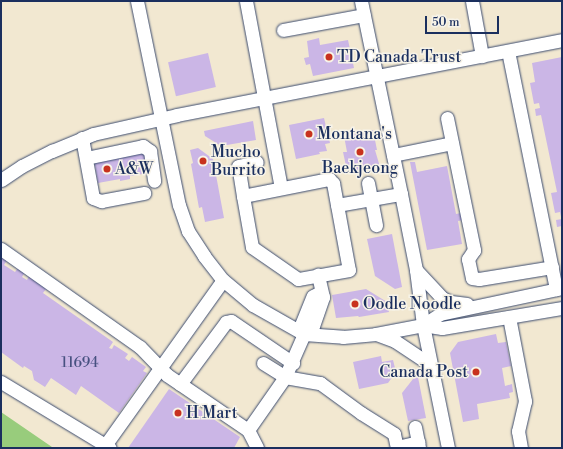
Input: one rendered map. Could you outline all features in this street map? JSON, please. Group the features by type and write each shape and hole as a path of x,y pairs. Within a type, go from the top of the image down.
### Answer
{"lane":[{"path":"137,1 179,205 188,231 204,256 223,280 253,305 304,334 343,337 376,334 423,326 442,328 562,308"},
{"path":"246,1 281,188"},
{"path":"361,1 416,270 423,326 430,365 448,448"},
{"path":"472,1 482,56"},
{"path":"282,30 364,15"},
{"path":"1,180 22,166 82,138 162,118 376,75 562,40"},
{"path":"423,326 440,314 559,288 552,267 508,51"},
{"path":"447,118 474,250 468,259 472,278 479,279 552,267"},
{"path":"82,138 93,198 101,201 144,193"},
{"path":"393,155 452,143"},
{"path":"86,158 143,146 150,152 154,181"},
{"path":"243,196 329,179 333,183 349,270 298,279 252,247 243,196 238,166 257,162"},
{"path":"368,183 376,225"},
{"path":"337,205 401,194"},
{"path":"1,249 140,348 168,375 180,384 248,430 257,448"},
{"path":"416,270 442,298 451,302 477,305"},
{"path":"248,430 285,377 293,363 304,334 312,329 323,297 318,275"},
{"path":"1,382 108,446 160,366 223,280"},
{"path":"509,317 525,401 518,431 521,448"},
{"path":"180,384 226,322 231,321 293,363"},
{"path":"376,334 395,341 430,365"},
{"path":"264,363 285,377 320,383 361,413 394,434 397,447 419,445 415,427"}],"green space":[{"path":"1,412 52,447 54,448 1,448"}],"building":[{"name":"TD Canada Trust","path":"319,38 320,45 348,40 354,68 313,76 310,64 306,65 304,58 309,57 307,41"},
{"path":"208,53 216,87 176,96 168,62"},
{"path":"562,57 561,217 560,212 555,213 551,193 557,192 541,115 536,116 535,109 540,108 539,103 534,104 530,83 535,82 532,63"},
{"name":"Montana's","path":"324,118 330,143 325,144 327,151 296,159 289,125"},
{"path":"253,121 256,140 221,146 205,136 204,131"},
{"name":"Baekjeong","path":"373,130 377,150 375,150 380,167 351,173 350,165 346,166 343,152 347,152 344,136"},
{"path":"198,148 213,159 224,218 205,222 202,207 199,208 190,150"},
{"path":"145,151 149,173 130,176 130,179 120,181 120,179 98,183 94,160"},
{"path":"410,162 415,162 417,172 447,166 456,214 461,213 463,220 458,221 462,244 427,250"},
{"path":"562,219 562,226 557,227 556,220"},
{"path":"392,234 402,287 395,289 375,276 367,239"},
{"path":"1,256 7,260 4,265 15,272 18,268 25,272 22,277 27,280 29,276 46,289 43,293 113,342 109,348 112,349 114,345 128,354 125,358 129,361 132,357 146,367 143,371 147,373 119,413 81,386 76,395 51,378 45,387 34,380 32,371 24,366 23,368 1,352"},
{"path":"366,289 387,302 389,312 359,317 336,318 332,295"},
{"path":"496,334 498,343 506,342 511,366 502,368 505,386 512,384 513,392 509,393 510,398 477,404 479,419 463,422 450,353 458,342"},
{"path":"381,356 382,362 393,360 396,372 388,383 359,389 353,362"},
{"path":"418,377 426,418 408,421 402,393 413,379"},
{"name":"H Mart","path":"169,389 240,437 234,448 128,448"}],"place":[{"name":"TD Canada Trust","path":"329,57"},
{"name":"Montana's","path":"309,134"},
{"name":"Baekjeong","path":"360,152"},
{"name":"Mucho Burrito","path":"203,161"},
{"name":"A&W","path":"107,169"},
{"name":"Oodle Noodle","path":"355,304"},
{"name":"Canada Post","path":"476,372"},
{"name":"H Mart","path":"178,413"}]}
